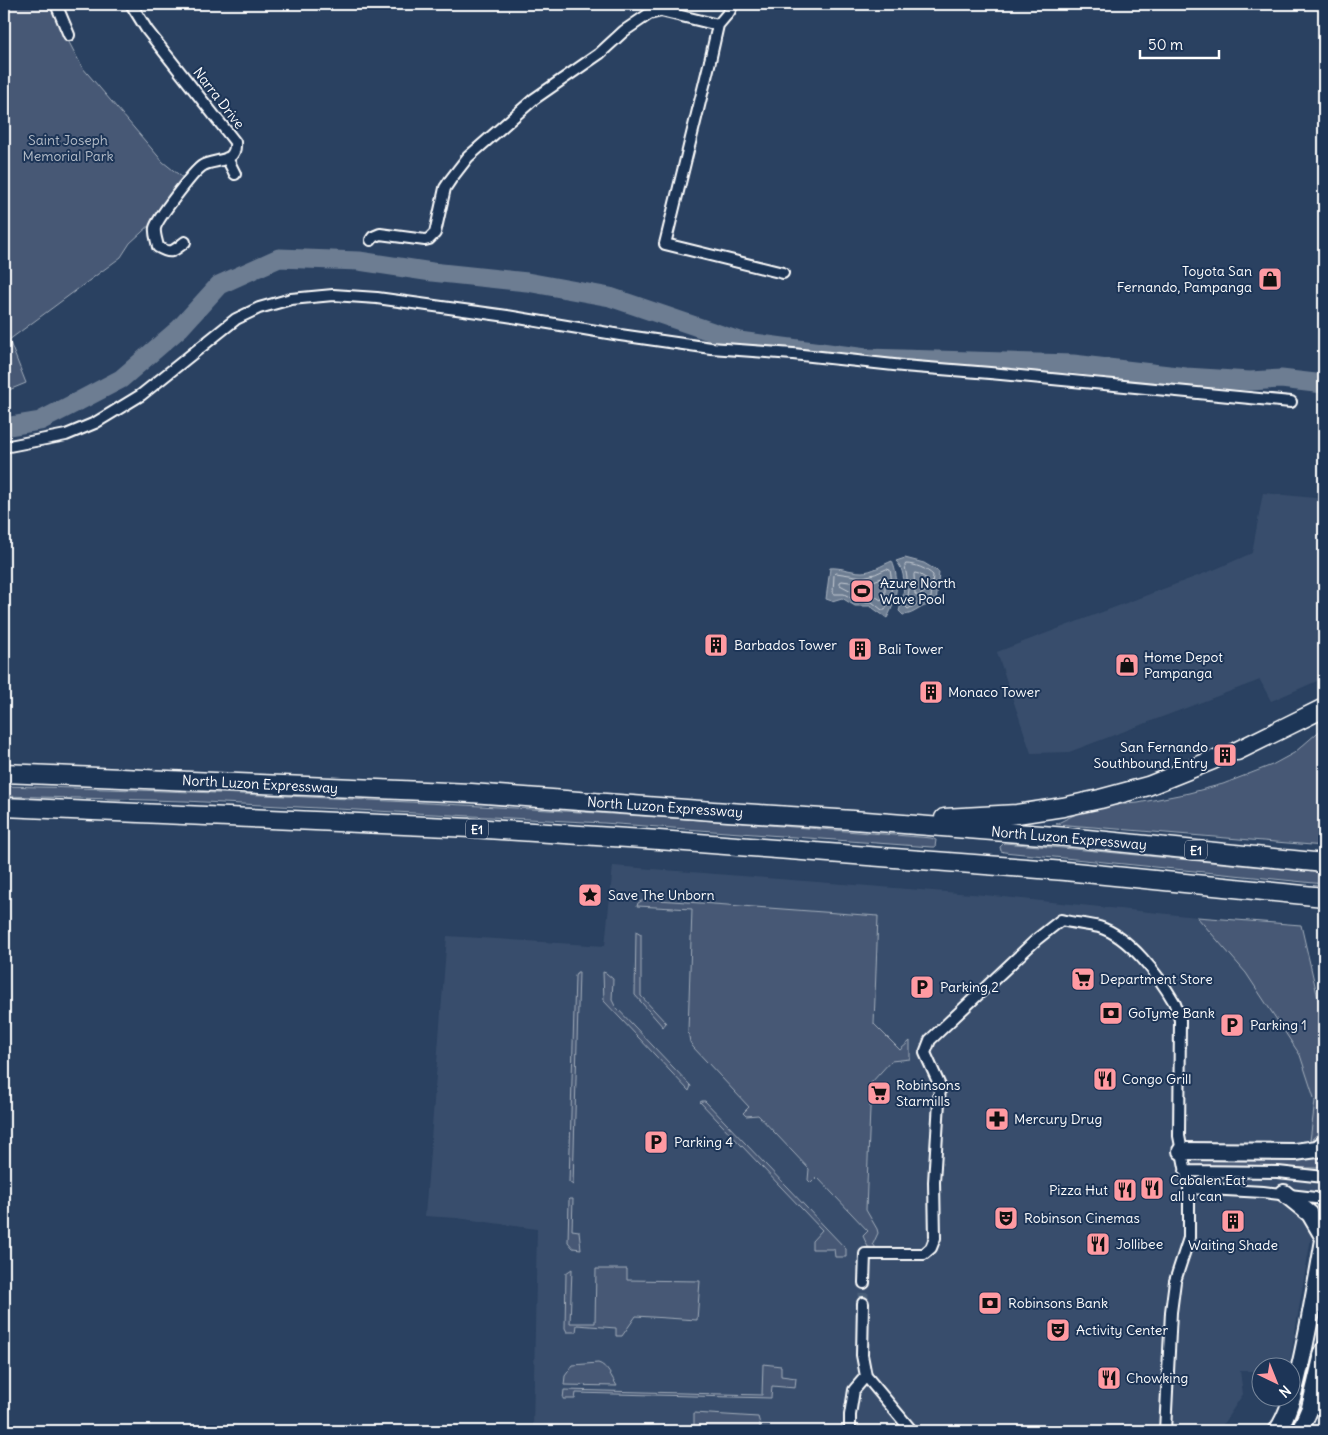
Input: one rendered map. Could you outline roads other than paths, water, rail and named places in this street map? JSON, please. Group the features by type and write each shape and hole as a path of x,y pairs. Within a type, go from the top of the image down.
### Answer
{"highway":[{"path":"1237,751 1324,708"},
{"path":"853,820 966,817 1042,811 1100,799 1148,786 1213,760"},
{"name":"North Luzon Expressway","path":"4,773 471,794 853,820 1068,837 1324,863"},
{"name":"E1","path":"4,807 471,828 660,840 1065,871 1324,897"},
{"path":"1181,1151 1295,1152 1317,1149 1324,1144"},
{"path":"1277,1431 1293,1397 1305,1345 1324,1239 1310,1214 1284,1193"},
{"path":"1300,1431 1310,1408 1324,1353"}],"street":[{"path":"56,4 69,35"},
{"name":"Narra Drive","path":"131,4 147,30 235,142 236,148 233,154 227,158"},
{"path":"733,4 718,25 665,244 783,273"},
{"path":"371,240 373,236 380,234 425,240 433,237 446,188 450,179 468,157 534,99 599,54 624,31 644,17 661,11 718,25"},
{"path":"185,242 169,252 158,247 154,230 166,208 202,166 227,158 234,174"},
{"path":"4,447 66,435 95,423 141,395 236,319 259,308 291,299 333,295 377,298 469,310 710,348 793,354 1291,402"},
{"path":"864,1283 865,1254 924,1254 932,1248 935,1238 934,1182 940,1086 925,1053 930,1040 1037,939 1061,920 1100,927 1129,946 1156,974 1175,1004 1180,1020 1179,1136 1189,1188 1189,1238 1174,1281 1166,1431"},
{"path":"1185,1171 1278,1172 1324,1178"},
{"path":"1189,1188 1284,1193 1324,1199"},
{"path":"863,1302 862,1355 866,1376 912,1431"},
{"path":"850,1431 854,1390 866,1376"}],"water":[{"path":"905,558 924,563 939,572 936,605 927,605 912,613 903,615 899,611 904,578 896,561"},
{"name":"Azure North Wave Pool","path":"892,561 897,583 893,604 887,618 870,606 855,606 842,598 832,601 826,599 830,568 866,572"}],"waterway":[{"path":"4,427 40,421 121,379 180,328 219,285 279,258 359,261 432,272 527,282 610,297 739,341 866,358 1073,364 1186,377 1250,381 1281,379 1324,384"}],"tunnel":[{"path":"1213,760 1237,751"},
{"path":"863,1303 864,1283"}],"place":[{"name":"Toyota San Fernando, Pampanga","path":"1270,279"},
{"name":"Azure North Wave Pool","path":"862,591"},
{"name":"Barbados Tower","path":"716,645"},
{"name":"Bali Tower","path":"860,649"},
{"name":"Home Depot Pampanga","path":"1127,665"},
{"name":"Monaco Tower","path":"931,692"},
{"name":"San Fernando Southbound Entry","path":"1225,755"},
{"name":"Save The Unborn","path":"590,895"},
{"name":"Department Store","path":"1083,979"},
{"name":"Parking 2","path":"922,987"},
{"name":"GoTyme Bank","path":"1111,1013"},
{"name":"Parking 1","path":"1232,1025"},
{"name":"Congo Grill","path":"1105,1079"},
{"name":"Robinsons Starmills","path":"879,1093"},
{"name":"Mercury Drug","path":"997,1119"},
{"name":"Parking 4","path":"656,1142"},
{"name":"Cabalen Eat all u can","path":"1152,1188"},
{"name":"Pizza Hut","path":"1125,1190"},
{"name":"Robinson Cinemas","path":"1006,1218"},
{"name":"Waiting Shade","path":"1233,1221"},
{"name":"Jollibee","path":"1098,1244"},
{"name":"Robinsons Bank","path":"990,1303"},
{"name":"Activity Center","path":"1058,1330"},
{"name":"Chowking","path":"1109,1378"}],"park label":[{"name":"Saint Joseph Memorial Park","path":"68,148"}]}
